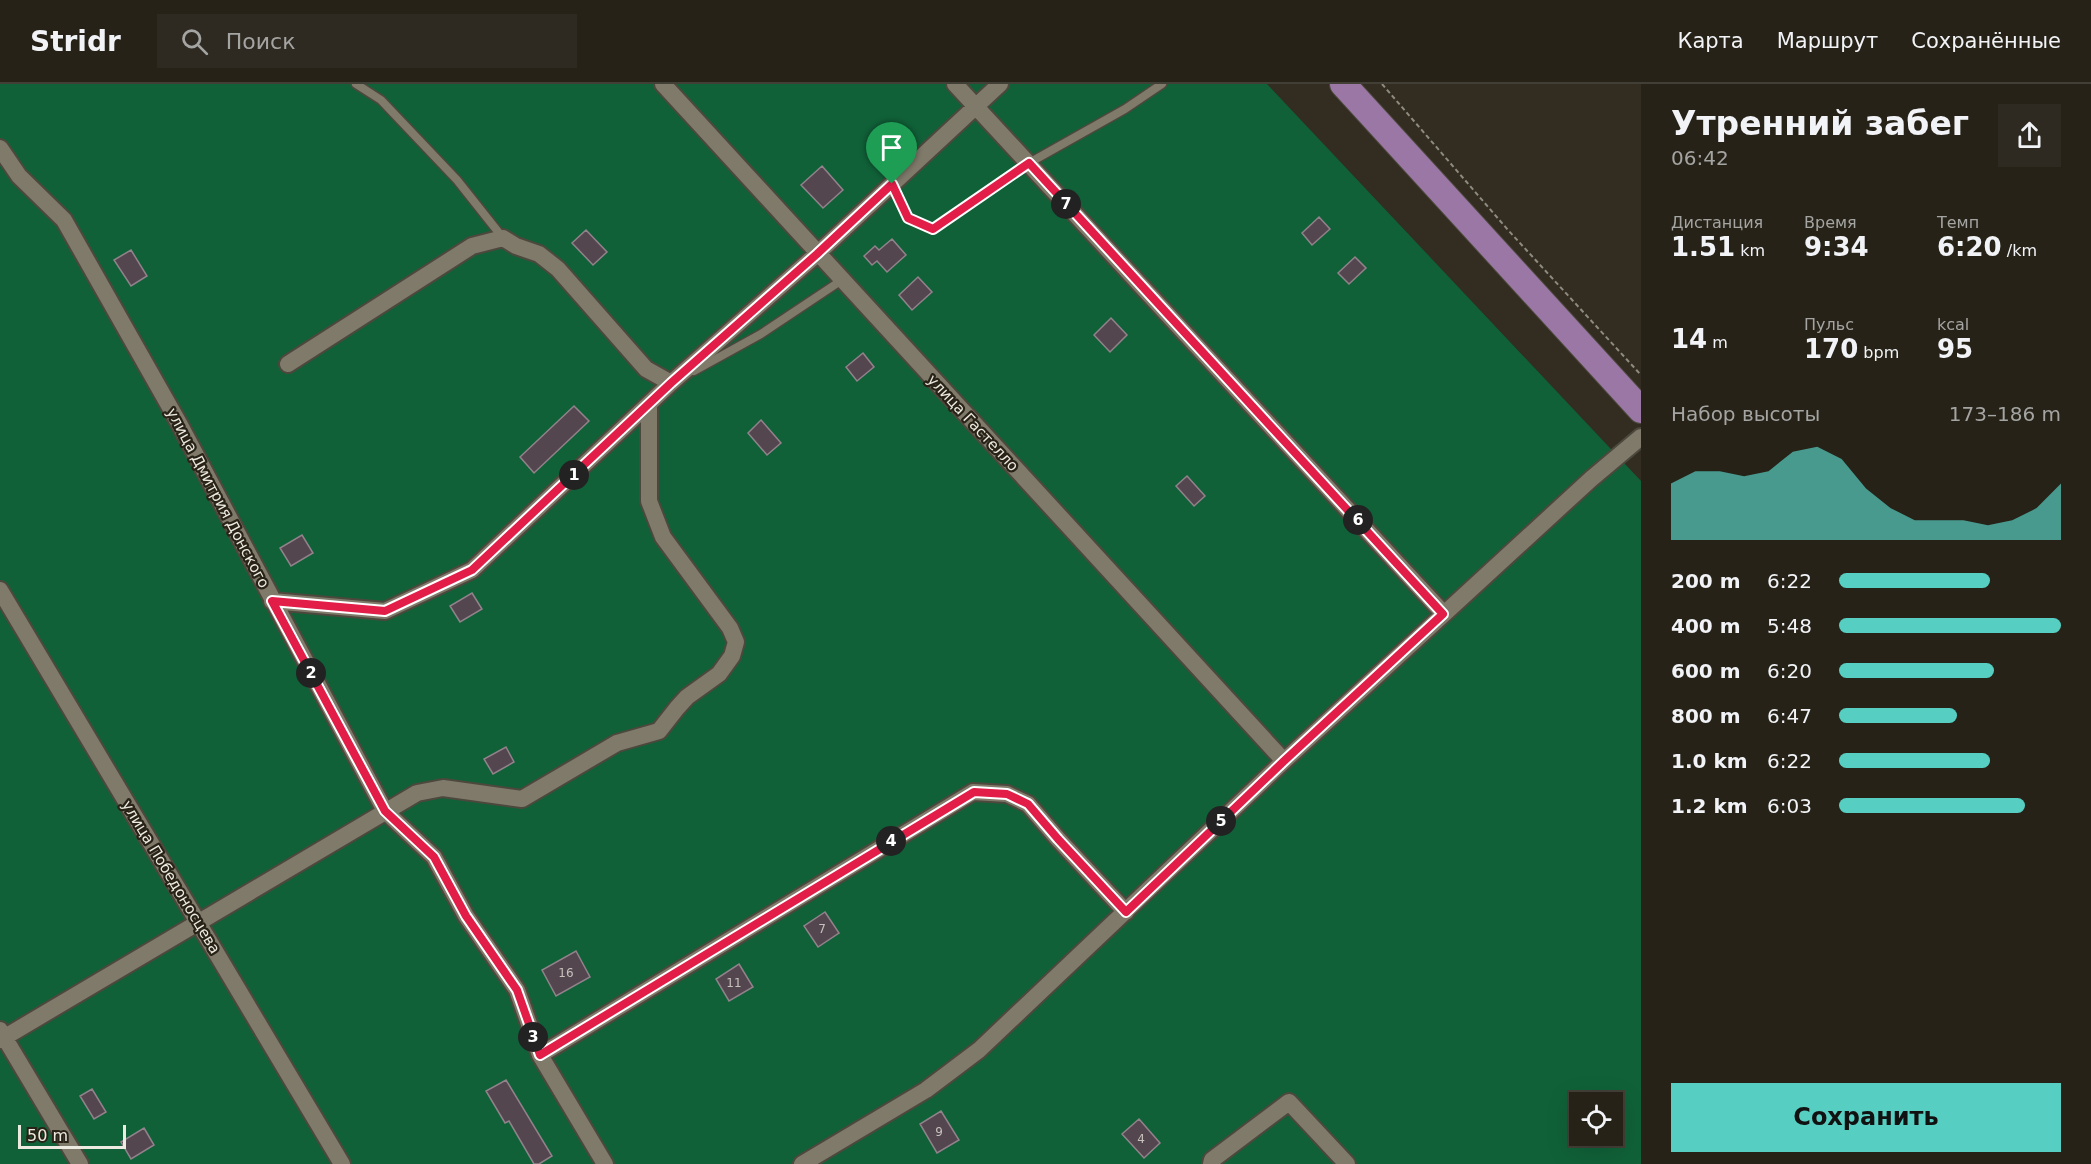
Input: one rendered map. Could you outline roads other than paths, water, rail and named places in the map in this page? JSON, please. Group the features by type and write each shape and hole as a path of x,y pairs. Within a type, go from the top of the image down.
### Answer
{"main road":[{"path":"1343,84 1641,410"}],"street":[{"name":"улица Гастелло","path":"663,84 1284,761"},
{"path":"955,84 1443,614"},
{"path":"272,601 385,611 472,570 671,383 817,254 1000,84"},
{"name":"улица Дмитрия Донского","path":"0,148 19,176 64,220 180,424 385,811 434,857 466,916 517,990 540,1055 605,1164"},
{"path":"288,364 472,246 503,238 516,246 539,254 558,270 646,369 671,383"},
{"path":"80,1164 2,1036 199,923 417,793 443,788 522,799 617,743 658,731 682,702 719,674 732,656 736,642 730,628 663,537 650,501 649,406"},
{"path":"802,1164 926,1090 979,1050 1284,761 1641,436"},
{"name":"улица Победоносцева","path":"0,590 342,1164"},
{"path":"540,1055 974,792 1007,794 1028,804 1126,912"},
{"path":"1211,1164 1212,1160 1289,1102 1347,1164"}],"lane":[{"path":"356,84 381,100 450,172 503,238"},
{"path":"892,184 908,218 933,229 1029,163 1125,109 1162,84"},
{"path":"671,383 761,334 842,280"}]}
